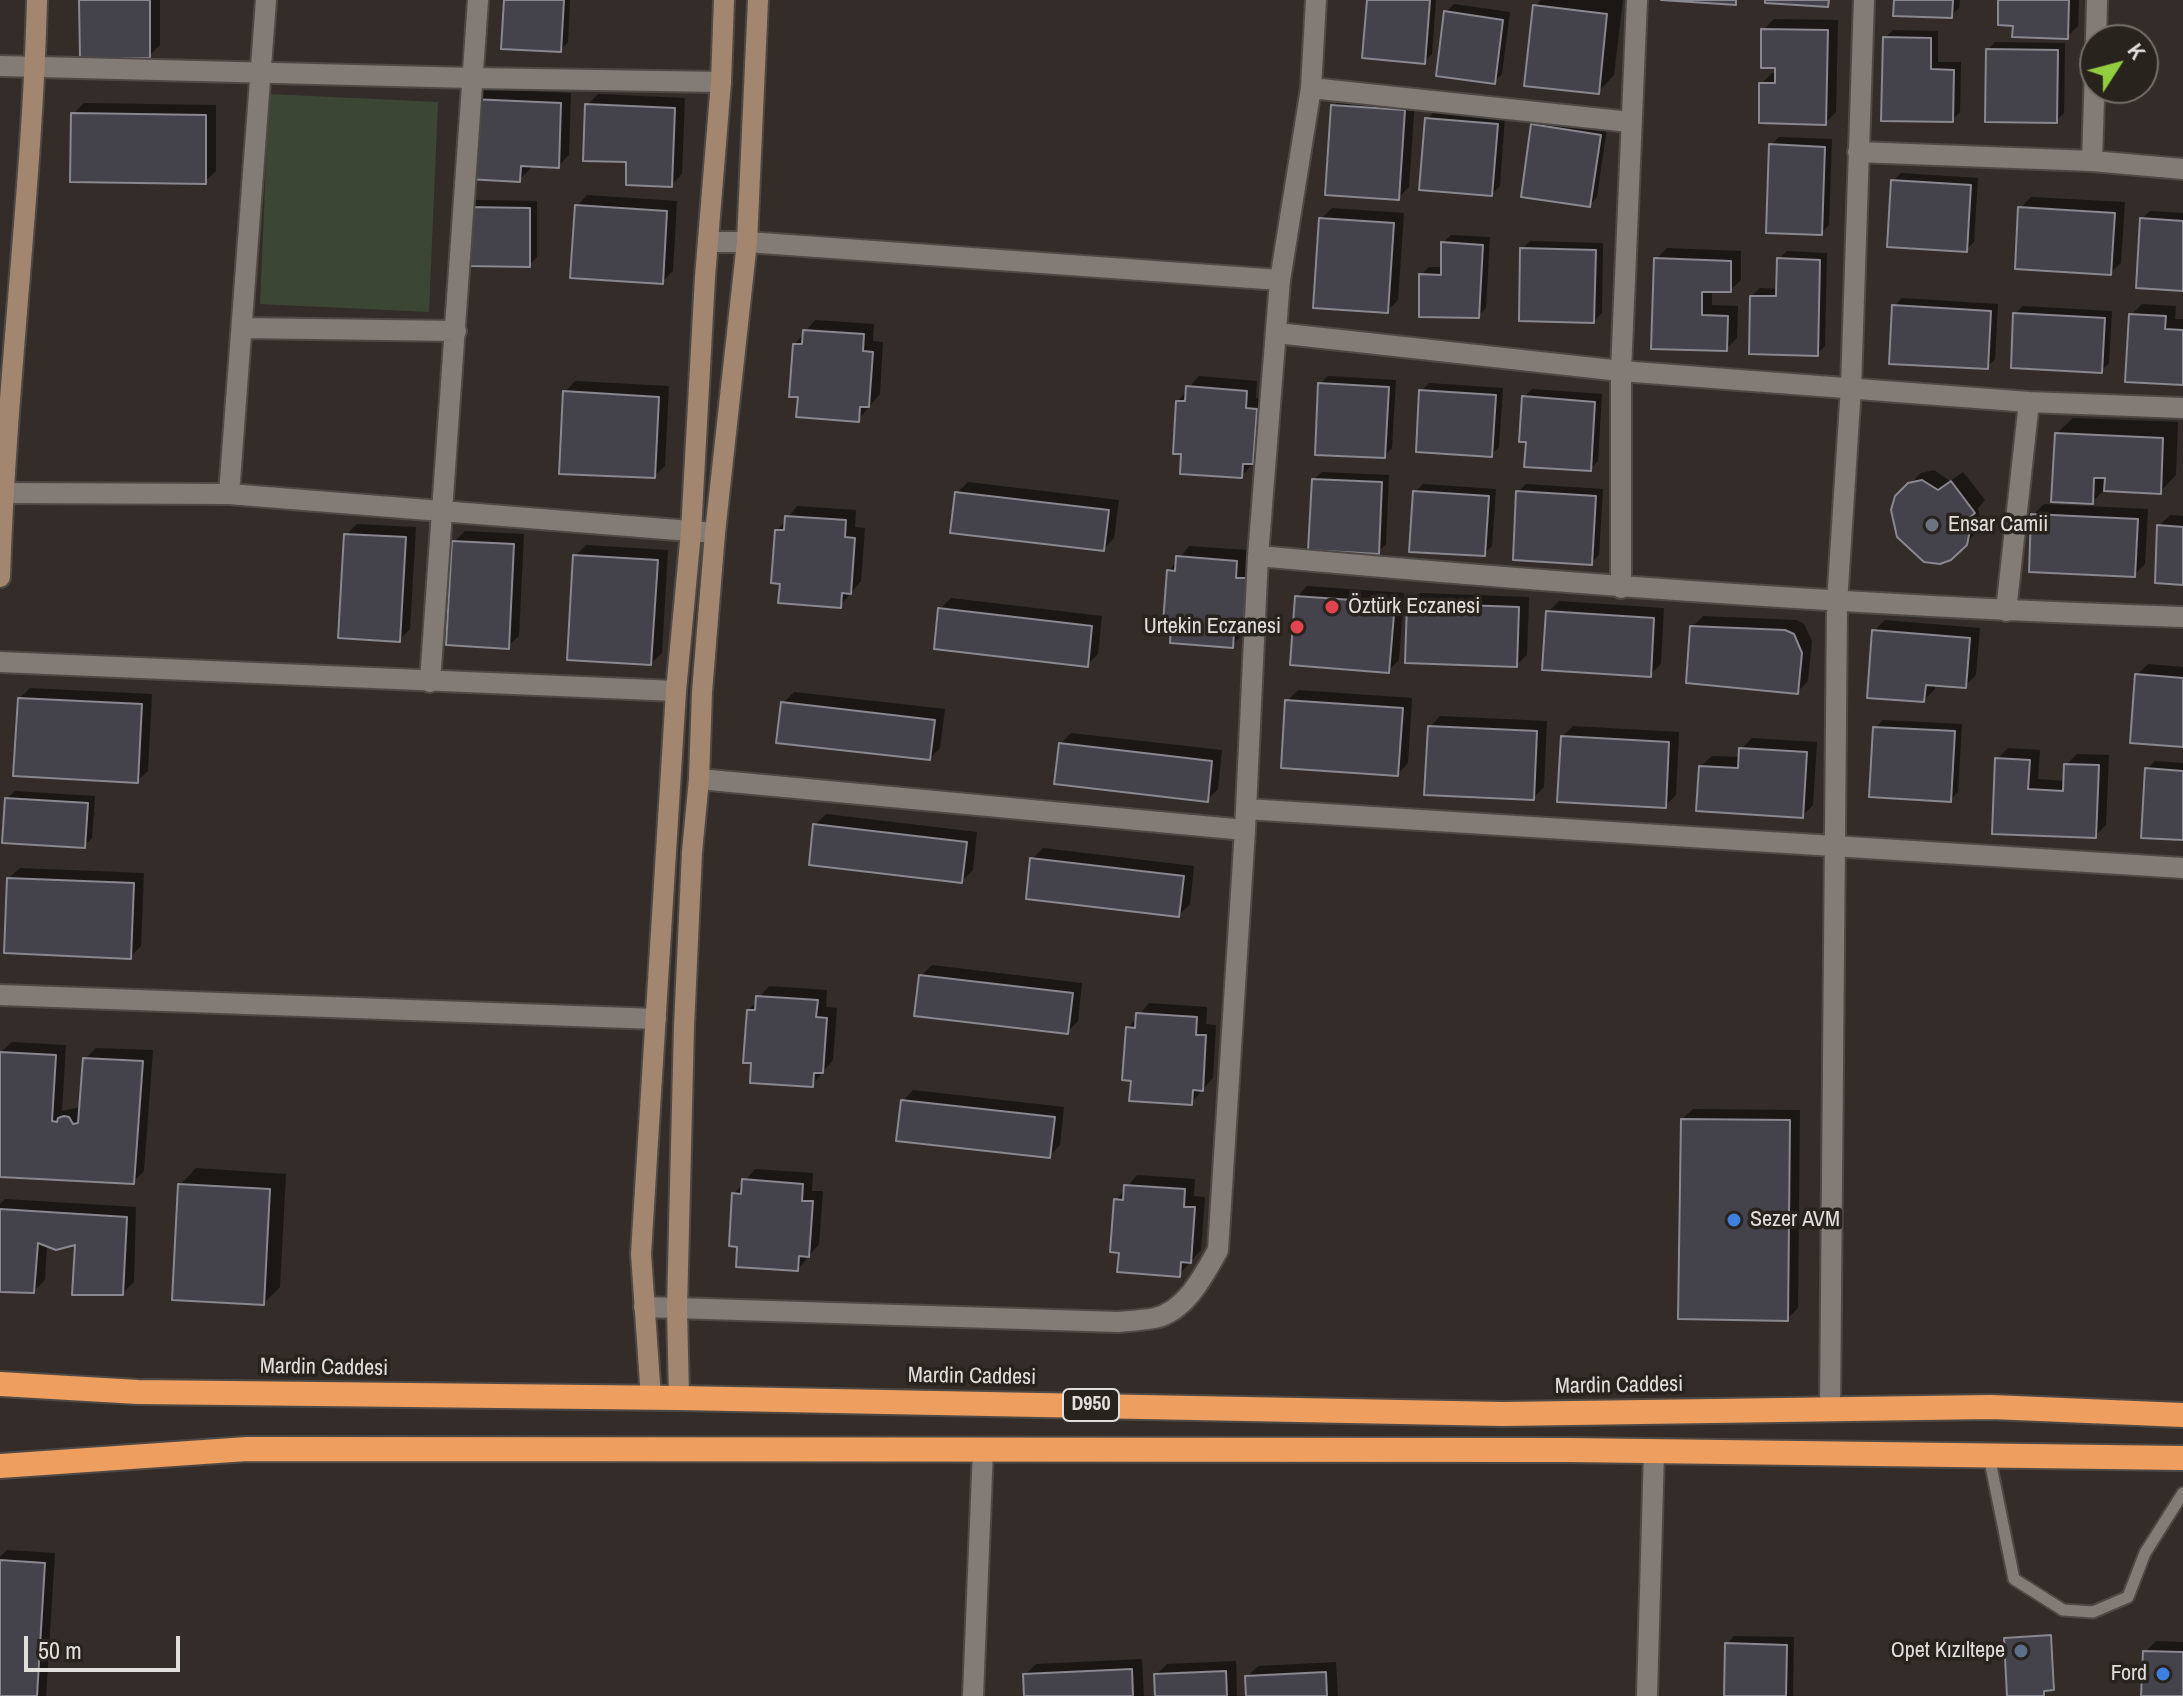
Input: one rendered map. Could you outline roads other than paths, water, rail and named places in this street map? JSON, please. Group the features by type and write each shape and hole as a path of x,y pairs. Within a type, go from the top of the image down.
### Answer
{"highway":[{"name":"Mardin Caddesi","path":"0,1384 138,1392 679,1398 1503,1414 1991,1407 2183,1415"},
{"name":"D950","path":"0,1466 247,1449 1654,1451 2183,1458"}],"street":[{"path":"0,577 1,494 27,203 37,0"},
{"path":"229,494 266,0"},
{"path":"430,682 478,0"},
{"path":"651,1398 641,1254 676,691 691,532 721,82 724,0"},
{"path":"679,1398 677,1308 692,852 715,533 747,242 758,0"},
{"path":"644,1307 1118,1322 1159,1317 1176,1306 1196,1289 1218,1250 1245,830 1258,556 1280,280 1311,88 1316,0"},
{"path":"1621,588 1621,371 1637,0"},
{"path":"1830,1409 1837,603 1851,387 1864,0"},
{"path":"2096,24 2097,0"},
{"path":"0,66 721,82"},
{"path":"1311,88 1630,122"},
{"path":"2092,161 2094,104"},
{"path":"1858,152 2092,161 2183,169"},
{"path":"708,242 747,242 1280,280"},
{"path":"242,328 456,331"},
{"path":"1277,333 1621,371 2029,402 2183,408"},
{"path":"2006,611 2029,402"},
{"path":"1,494 229,494 715,533"},
{"path":"1258,556 1621,588 1837,603 2183,617"},
{"path":"0,662 676,691"},
{"path":"699,779 1245,830"},
{"path":"1246,809 2183,868"},
{"path":"0,995 656,1019"},
{"path":"973,1696 983,1449"},
{"path":"1647,1696 1654,1451"}],"lane":[{"path":"1989,1455 2014,1579 2063,1610 2093,1612 2128,1597 2145,1553 2183,1493"}],"place":[{"name":"Ensar Camii","path":"1932,525"},
{"name":"Öztürk Eczanesi","path":"1332,607"},
{"name":"Urtekin Eczanesi","path":"1297,627"},
{"name":"Sezer AVM","path":"1734,1220"},
{"name":"Opet Kızıltepe","path":"2021,1651"},
{"name":"Ford","path":"2163,1674"}]}
